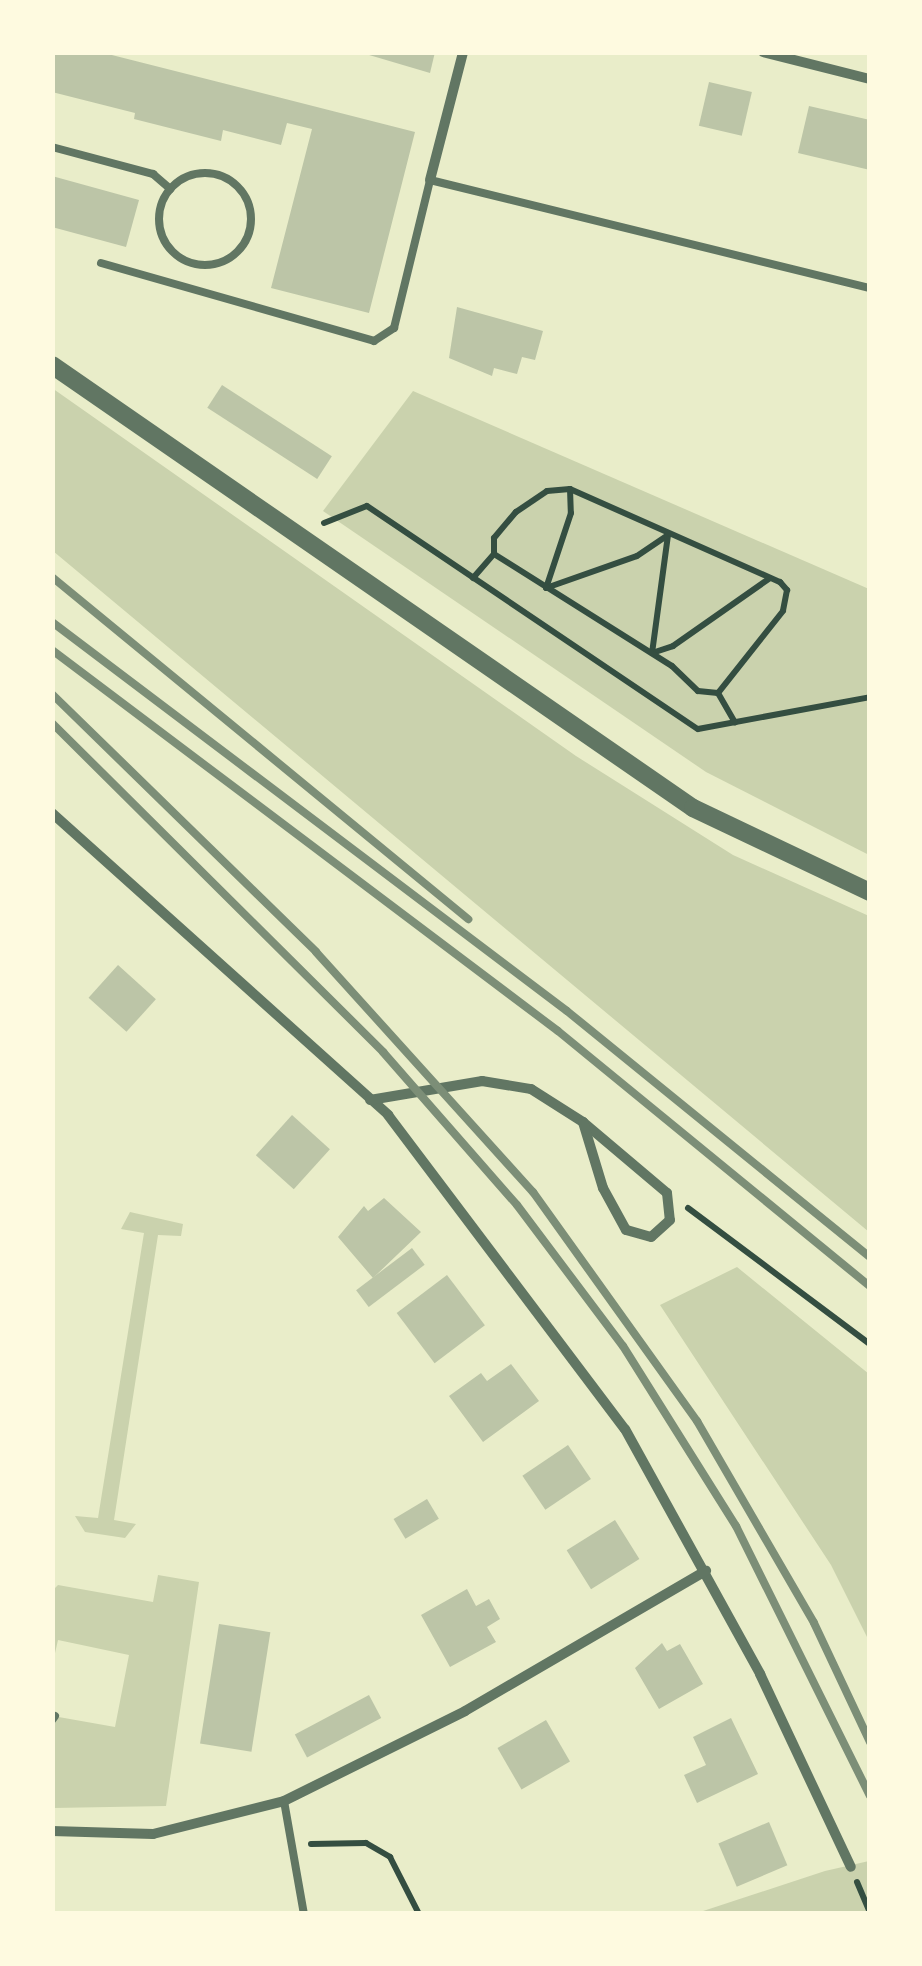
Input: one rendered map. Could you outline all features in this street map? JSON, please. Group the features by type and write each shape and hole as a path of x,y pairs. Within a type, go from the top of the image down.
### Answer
{"street":[{"path":"430,180 463,52"},
{"path":"763,52 870,79"},
{"path":"52,365 693,808 870,892"},
{"path":"52,813 370,1100 625,1429 706,1571 852,1867"},
{"path":"370,1100 482,1081 530,1089 583,1122 667,1192 670,1220 651,1237 626,1230 603,1188 583,1122"},
{"path":"52,1831 153,1834 284,1802 465,1711 706,1571"}],"lane":[{"path":"52,147 153,174 170,189"},
{"path":"195,174 236,185 251,210 238,251 213,264 173,252 160,228 170,189 195,174"},
{"path":"100,263 374,340 394,328 430,180 870,288"},
{"path":"284,1802 304,1914"}],"path":[{"path":"473,578 494,554 494,538 516,512 547,492 570,489 770,578 786,590 783,612 718,693"},
{"path":"546,588 571,513 570,489"},
{"path":"296,536 367,506 686,725 715,729 870,697"},
{"path":"546,588 637,556 668,535"},
{"path":"652,653 668,535"},
{"path":"494,554 652,653 698,691 718,693"},
{"path":"652,653 673,646 770,578"},
{"path":"718,693 736,723"},
{"path":"667,1192 870,1344"},
{"path":"294,1846 366,1843 390,1858 419,1914"},
{"path":"852,1867 870,1912"}],"green space":[{"path":"52,388 576,756 733,855 869,916 869,1232 53,551"},
{"path":"413,391 869,589 869,855 706,772 323,511"},
{"path":"130,1212 183,1224 181,1236 158,1235 114,1520 136,1524 125,1538 85,1532 75,1516 98,1518 144,1233 121,1229"},
{"path":"737,1267 869,1374 869,1641 831,1565 660,1305"},
{"path":"158,1575 199,1582 166,1806 53,1808 53,1716 115,1727 129,1655 58,1640 53,1662 53,1590 58,1585 153,1602"},
{"path":"869,1861 869,1913 694,1914 825,1871"}],"building":[{"path":"52,52 100,52 415,132 369,313 271,288 312,129 287,123 281,145 223,130 221,141 134,119 135,113 52,92"},
{"path":"359,52 435,52 430,73"},
{"path":"709,82 752,92 742,136 699,126"},
{"path":"809,106 870,120 870,170 798,153"},
{"path":"52,176 139,200 126,247 52,227"},
{"path":"457,307 543,331 535,360 522,357 517,374 494,368 492,376 449,358"},
{"path":"222,385 332,456 317,479 207,408"},
{"path":"118,965 156,999 126,1032 89,998"},
{"path":"292,1115 330,1149 294,1189 256,1155"},
{"path":"384,1198 421,1232 373,1278 338,1237 364,1206 368,1211"},
{"path":"412,1248 425,1265 369,1307 356,1290"},
{"path":"447,1275 485,1325 435,1363 397,1313"},
{"path":"511,1364 539,1401 483,1442 449,1396 481,1373 487,1381"},
{"path":"568,1445 591,1479 545,1510 522,1476"},
{"path":"427,1499 439,1519 405,1539 394,1519"},
{"path":"615,1520 639,1559 591,1589 567,1550"},
{"path":"467,1589 476,1606 489,1599 500,1619 487,1627 496,1642 450,1667 421,1615"},
{"path":"219,1624 270,1632 251,1752 200,1744"},
{"path":"662,1643 667,1651 680,1644 703,1684 659,1709 635,1668"},
{"path":"369,1695 381,1718 307,1757 295,1734"},
{"path":"731,1718 758,1774 697,1803 684,1775 706,1765 693,1737"},
{"path":"546,1720 570,1762 522,1790 498,1748"},
{"path":"769,1822 787,1865 737,1887 718,1843"}],"railway":[{"path":"52,577 468,919"},
{"path":"52,622 567,1011 870,1257"},
{"path":"52,650 558,1031 870,1286"},
{"path":"52,694 316,952 533,1192 697,1421 814,1623 870,1742"},
{"path":"52,723 383,1052 517,1205 623,1346 736,1526 870,1796"}]}
